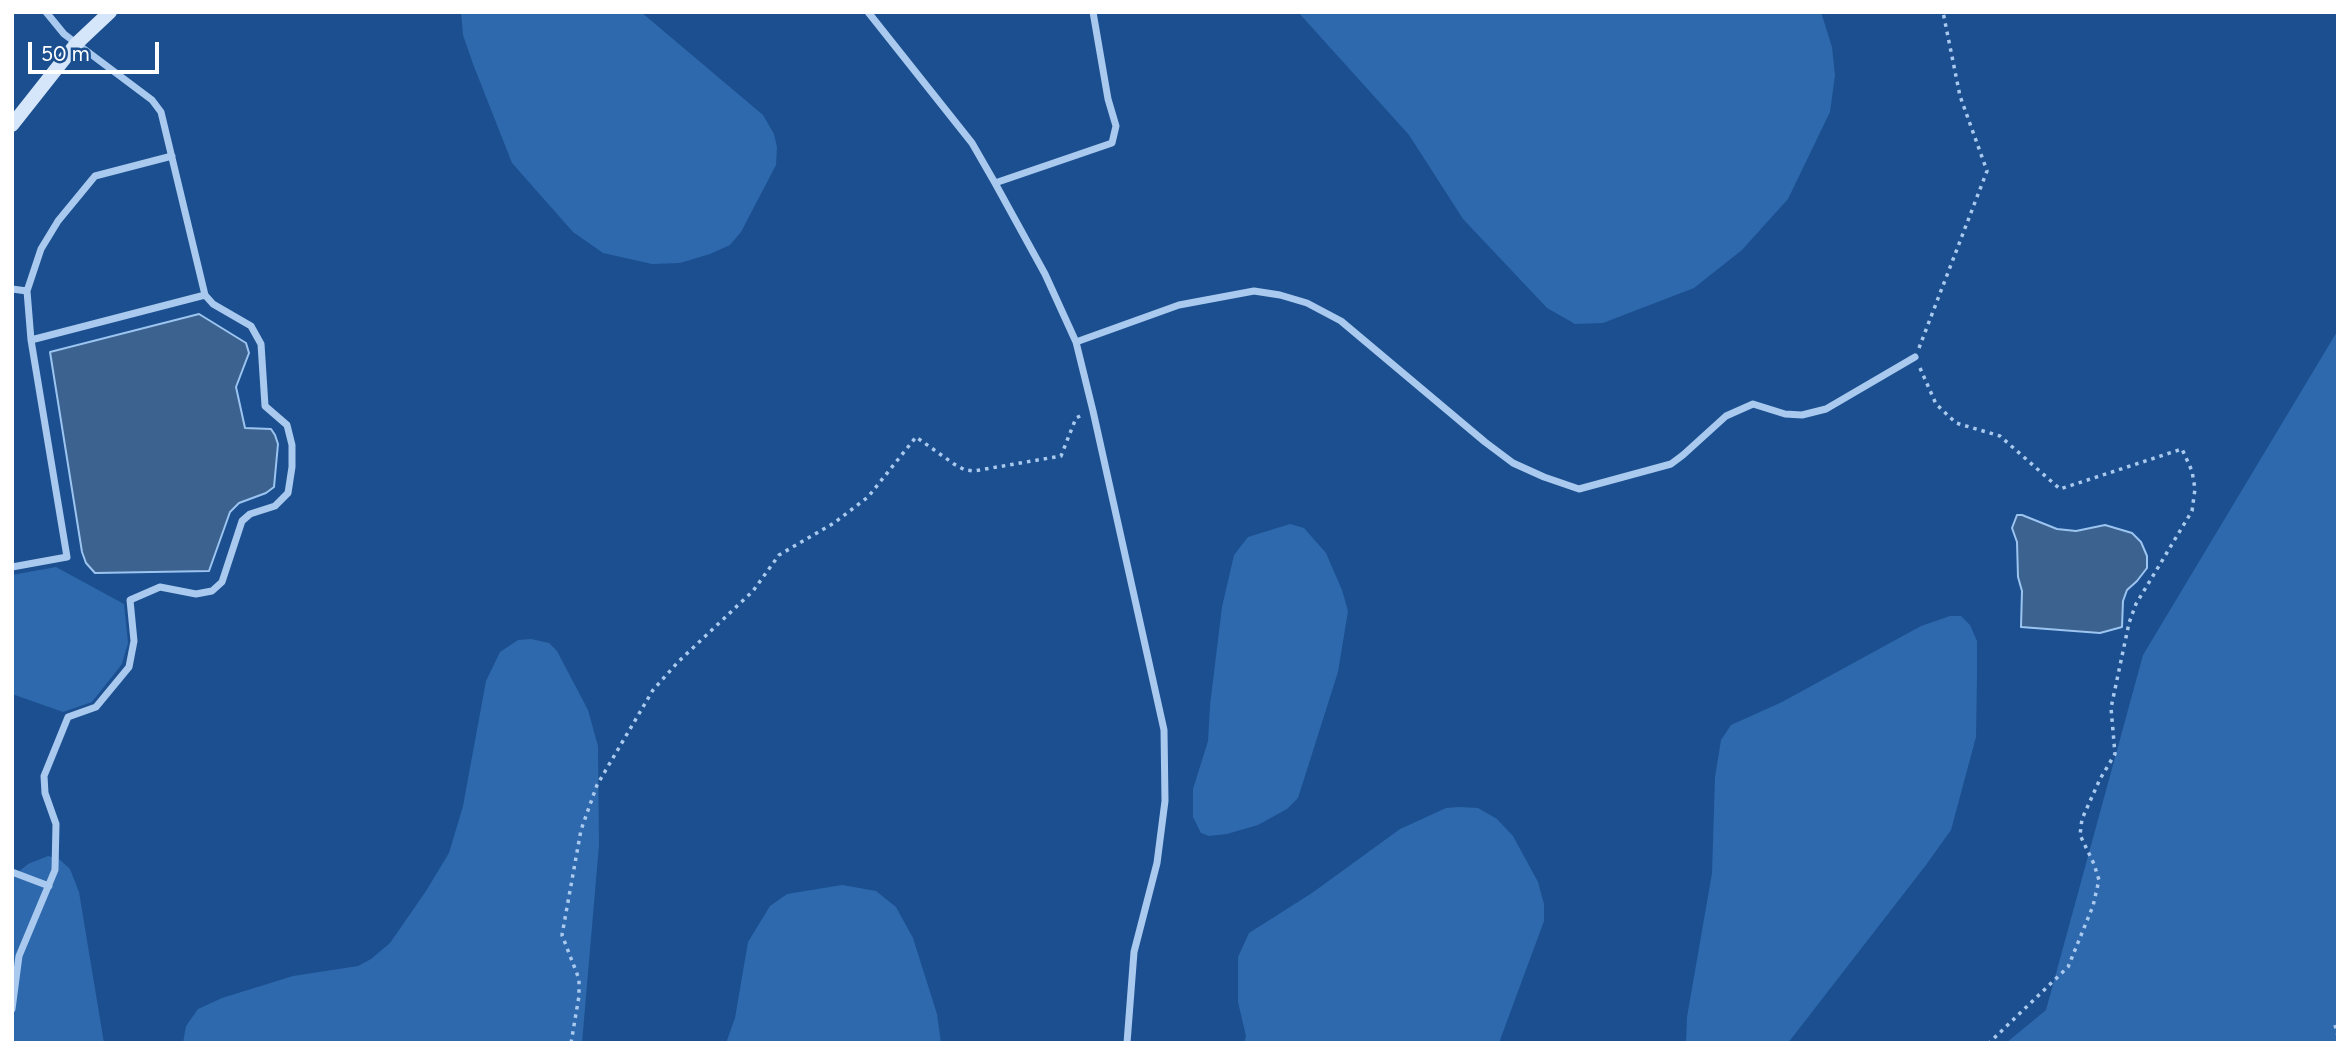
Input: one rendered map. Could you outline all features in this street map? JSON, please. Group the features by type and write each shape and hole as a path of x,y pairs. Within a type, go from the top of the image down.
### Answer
{"street":[{"path":"12,1009 19,956 55,870 56,824 45,793 44,776 68,718 96,707 129,667 134,640 130,600 160,587 196,594 212,591 222,582 242,521 250,514 275,506 288,493 292,467 292,445 287,425 265,406 261,344 251,326 213,304 205,295 161,112 152,100 64,34 46,12"},
{"path":"12,125 76,44 110,12"},
{"path":"868,12 972,143 1045,274 1076,342 1164,730 1165,801 1157,863 1134,952 1127,1043"},
{"path":"995,183 1112,143 1116,126 1108,99 1093,12"},
{"path":"12,567 67,557 31,340 27,291 41,249 58,221 95,176 172,156"},
{"path":"12,289 27,291"},
{"path":"1076,342 1179,305 1254,291 1280,295 1307,303 1341,321 1513,463 1579,489 1671,464 1726,416 1753,404 1786,414 1802,415 1826,409 1915,357"},
{"path":"31,340 205,295"},
{"path":"12,872 48,886"}],"path":[{"path":"1943,12 1960,96 1987,171 1915,357 1936,404 1956,423 2000,436 2060,489 2182,449 2192,471 2195,489 2192,511 2136,604 2129,623 2111,708 2115,754 2082,819 2080,835 2099,880 2093,906 2068,967 1989,1043"},
{"path":"571,1043 579,996 579,979 562,935 581,830 603,774 653,690 678,662 753,591 779,555 834,523 869,497 916,437 965,470 1014,465 1061,456 1076,418 1093,411"},
{"path":"2335,1025 2338,1037"}],"shaded area":[{"path":"461,12 641,12 763,115 774,134 777,147 776,165 741,232 730,245 710,254 680,263 652,264 603,253 573,232 512,163 463,35"},
{"path":"1298,12 1821,12 1832,47 1835,75 1830,112 1788,199 1742,250 1694,288 1603,323 1575,324 1547,308 1463,219 1409,135"},
{"path":"199,314 246,343 249,353 236,387 245,428 271,429 275,435 278,444 274,487 266,493 239,503 230,512 209,571 95,573 86,563 82,552 50,352"},
{"path":"2338,330 2338,1043 2006,1043 2046,1010 2143,655"},
{"path":"2017,515 2057,529 2076,531 2105,525 2132,533 2141,542 2147,556 2147,568 2127,590 2123,601 2122,627 2100,633 2021,627 2022,591 2018,577 2017,542 2012,528"},
{"path":"1290,524 1304,528 1326,553 1342,590 1348,611 1338,672 1298,798 1287,809 1258,825 1209,836 1201,833 1193,817 1193,789 1208,741 1222,607 1234,555 1248,537"},
{"path":"56,567 124,604 128,643 122,664 92,702 63,712 12,694 12,575"},
{"path":"1950,616 1961,616 1970,625 1977,641 1976,737 1951,830 1788,1043 1686,1043 1687,1017 1712,873 1715,777 1721,740 1731,725 1782,702 1921,626"},
{"path":"531,639 549,643 557,651 588,710 598,746 599,845 582,1043 183,1043 186,1026 198,1009 222,998 293,976 358,966 390,943 449,853 463,806 486,681 500,652 518,640"},
{"path":"1446,808 1478,808 1497,819 1513,836 1538,882 1544,904 1544,921 1499,1043 1244,1043 1246,1036 1238,1002 1238,957 1249,933 1312,893 1400,829"},
{"path":"48,856 58,858 70,869 79,892 104,1043 12,1043 12,877 28,864"},
{"path":"842,885 876,891 896,907 913,938 937,1014 941,1043 726,1043 735,1018 748,942 770,906 787,894"}]}
